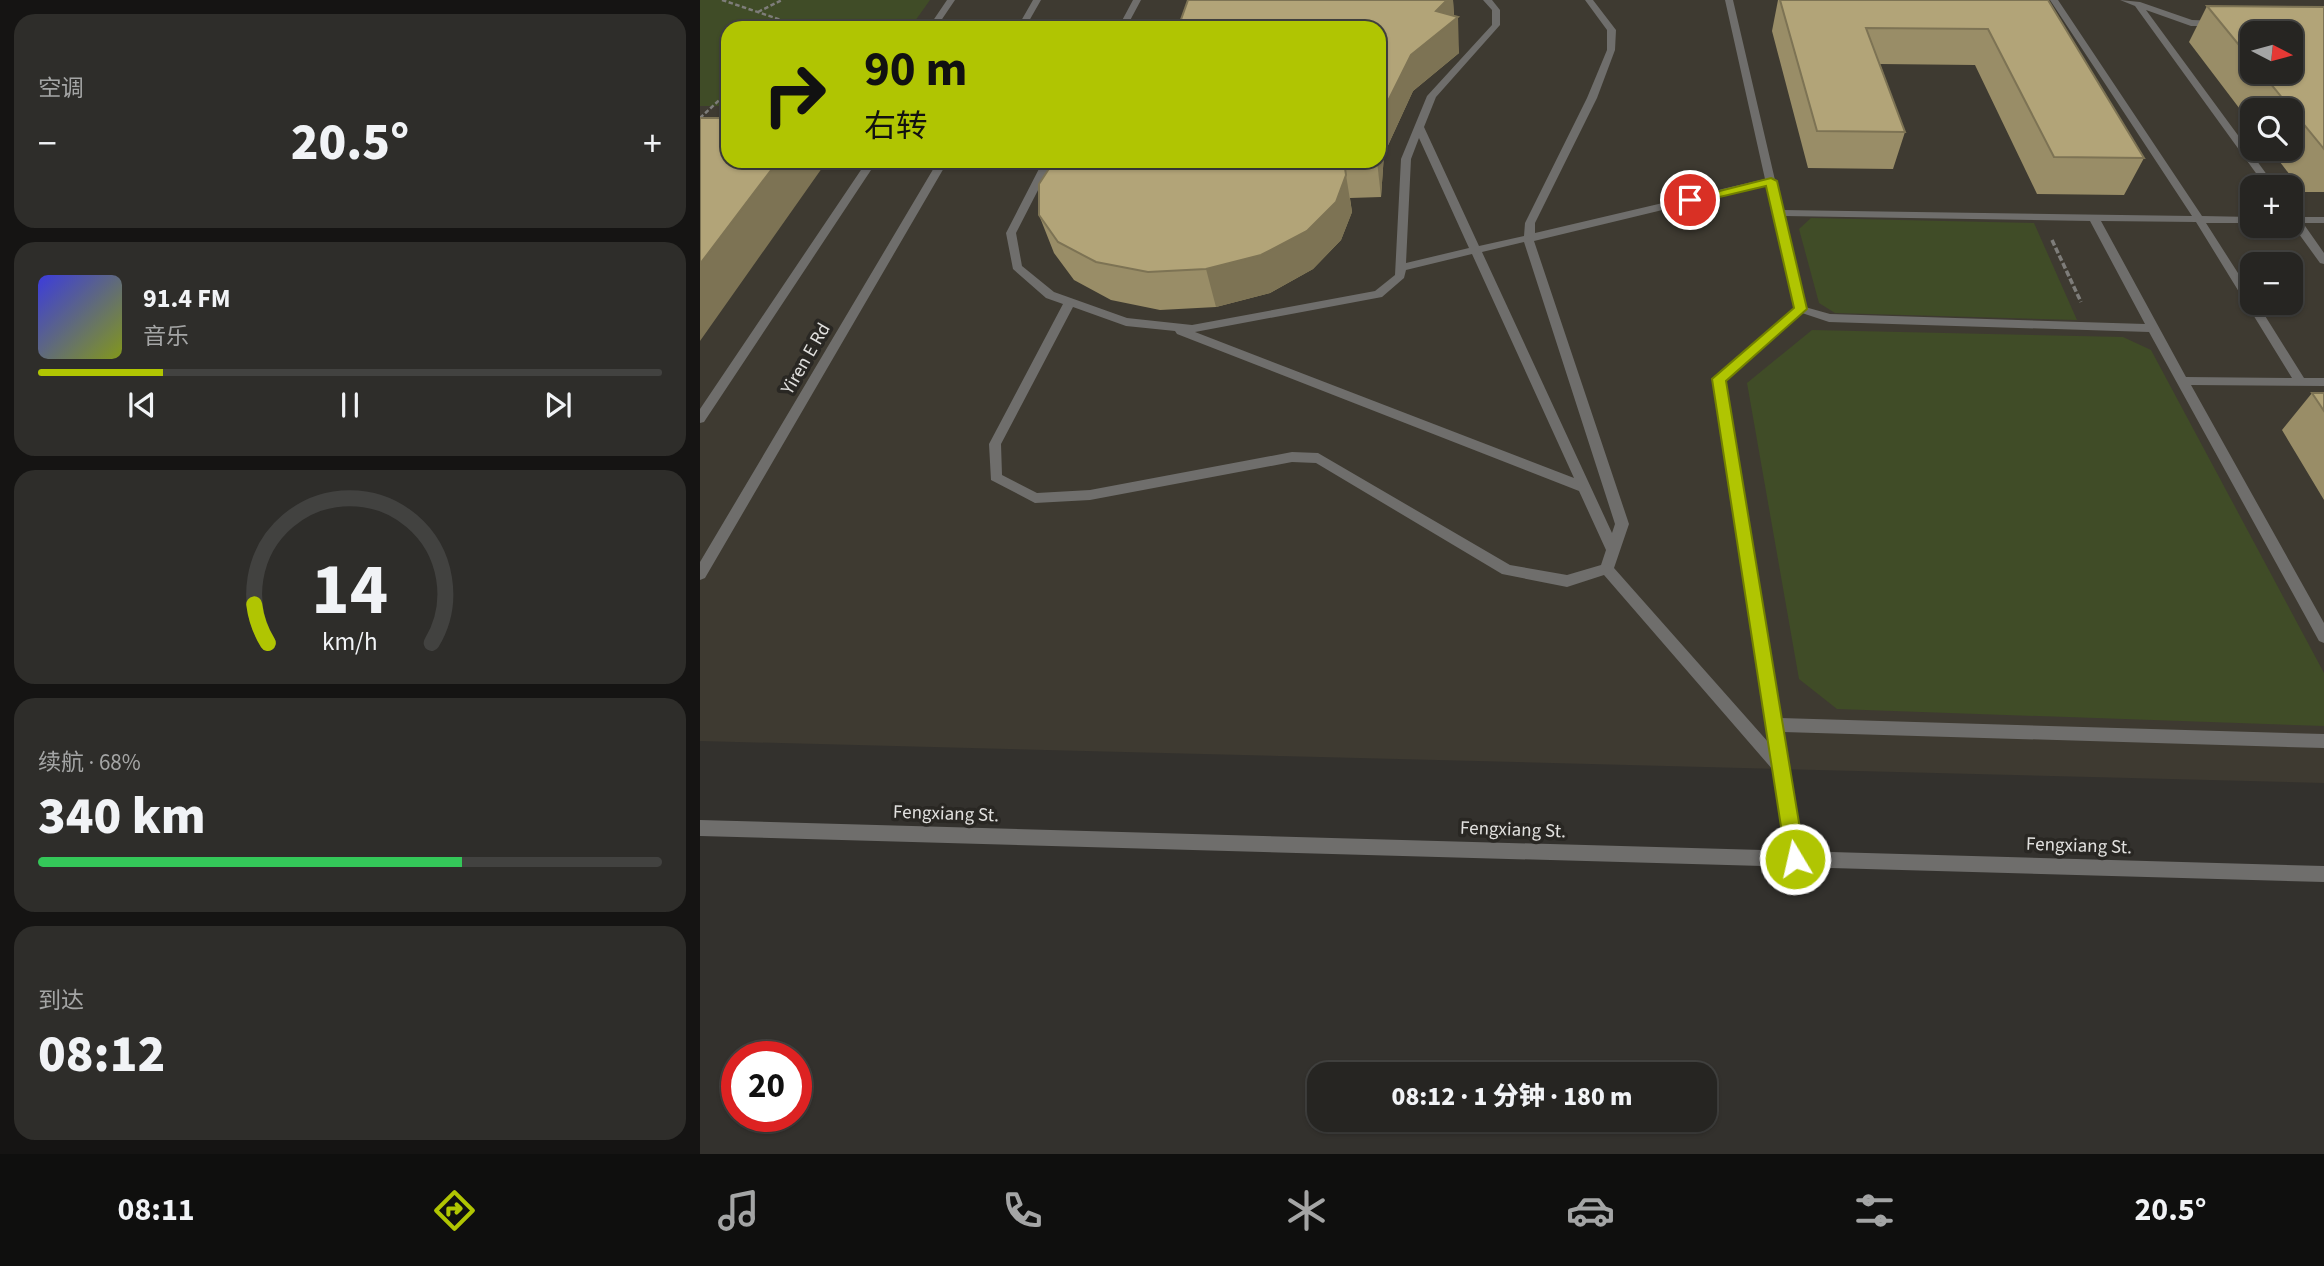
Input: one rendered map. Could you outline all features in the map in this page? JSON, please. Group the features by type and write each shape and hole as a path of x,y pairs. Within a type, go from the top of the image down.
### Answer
{"street":[{"path":"937,21 951,0"},
{"path":"1025,21 1037,0"},
{"path":"1126,21 1137,0"},
{"path":"1044,168 1011,233 1017,267 1050,295 1126,322 1192,329 1378,294 1400,276 1406,159 1433,96 1496,25 1496,10 1488,0"},
{"path":"1589,0 1611,28 1613,39 1600,81 1530,223 1529,238 1622,524 1607,569"},
{"path":"1729,0 1800,309"},
{"path":"2054,0 2199,219 2301,382"},
{"path":"2123,0 2191,23 2231,24"},
{"path":"2137,4 2262,175"},
{"path":"1419,127 1613,550"},
{"path":"700,419 868,168"},
{"name":"Yiren E Rd","path":"700,574 939,168"},
{"path":"1401,268 1771,181"},
{"path":"1778,213 2240,219"},
{"path":"2094,218 2324,637"},
{"path":"2303,219 2324,220"},
{"path":"2303,233 2324,261"},
{"path":"1070,302 995,444 996,477 1035,498 1090,495 1292,457 1318,458 1507,570 1567,581 1607,569"},
{"path":"1800,309 1829,318 2153,328"},
{"path":"1795,859 1719,379 1800,309"},
{"path":"1170,327 1585,488"},
{"path":"2182,381 2324,382"},
{"path":"1607,569 1782,769"},
{"path":"1775,725 2324,741"},
{"name":"Fengxiang St.","path":"700,828 2324,874"}],"path":[{"path":"722,0 785,21"},
{"path":"757,12 782,0"},
{"path":"700,118 721,98"},
{"path":"2041,217 2092,326"}],"shaded area":[{"path":"700,0 2324,0 2324,783 700,741"}],"green space":[{"path":"700,0 930,0 915,21 721,21 721,106 700,106"},
{"path":"1811,218 2034,223 2077,320 1835,313 1819,303 1799,229"},
{"path":"1812,330 2123,337 2151,350 2324,673 2324,726 1837,709 1799,679 1747,383"}],"building":[{"path":"1188,0 1447,0 1436,11 1458,17 1411,55 1386,105 1386,21 1180,21"},
{"path":"1780,0 2048,0 2144,158 2054,157 1988,29 1866,28 1905,132 1817,131"},
{"path":"2207,6 2324,7 2324,149 2303,123 2303,98 2282,98 2271,84 2303,84 2303,21 2240,21 2240,46"},
{"path":"700,118 721,118 721,168 773,168 700,264"},
{"path":"1049,168 1345,168 1346,175 1336,202 1307,231 1261,255 1206,269 1148,272 1096,262 1058,242 1039,215 1039,184"},
{"path":"2312,393 2324,393 2324,411"}],"route":[{"path":"1690,200 1771,181 1800,309 1719,379 1795,859"}]}
